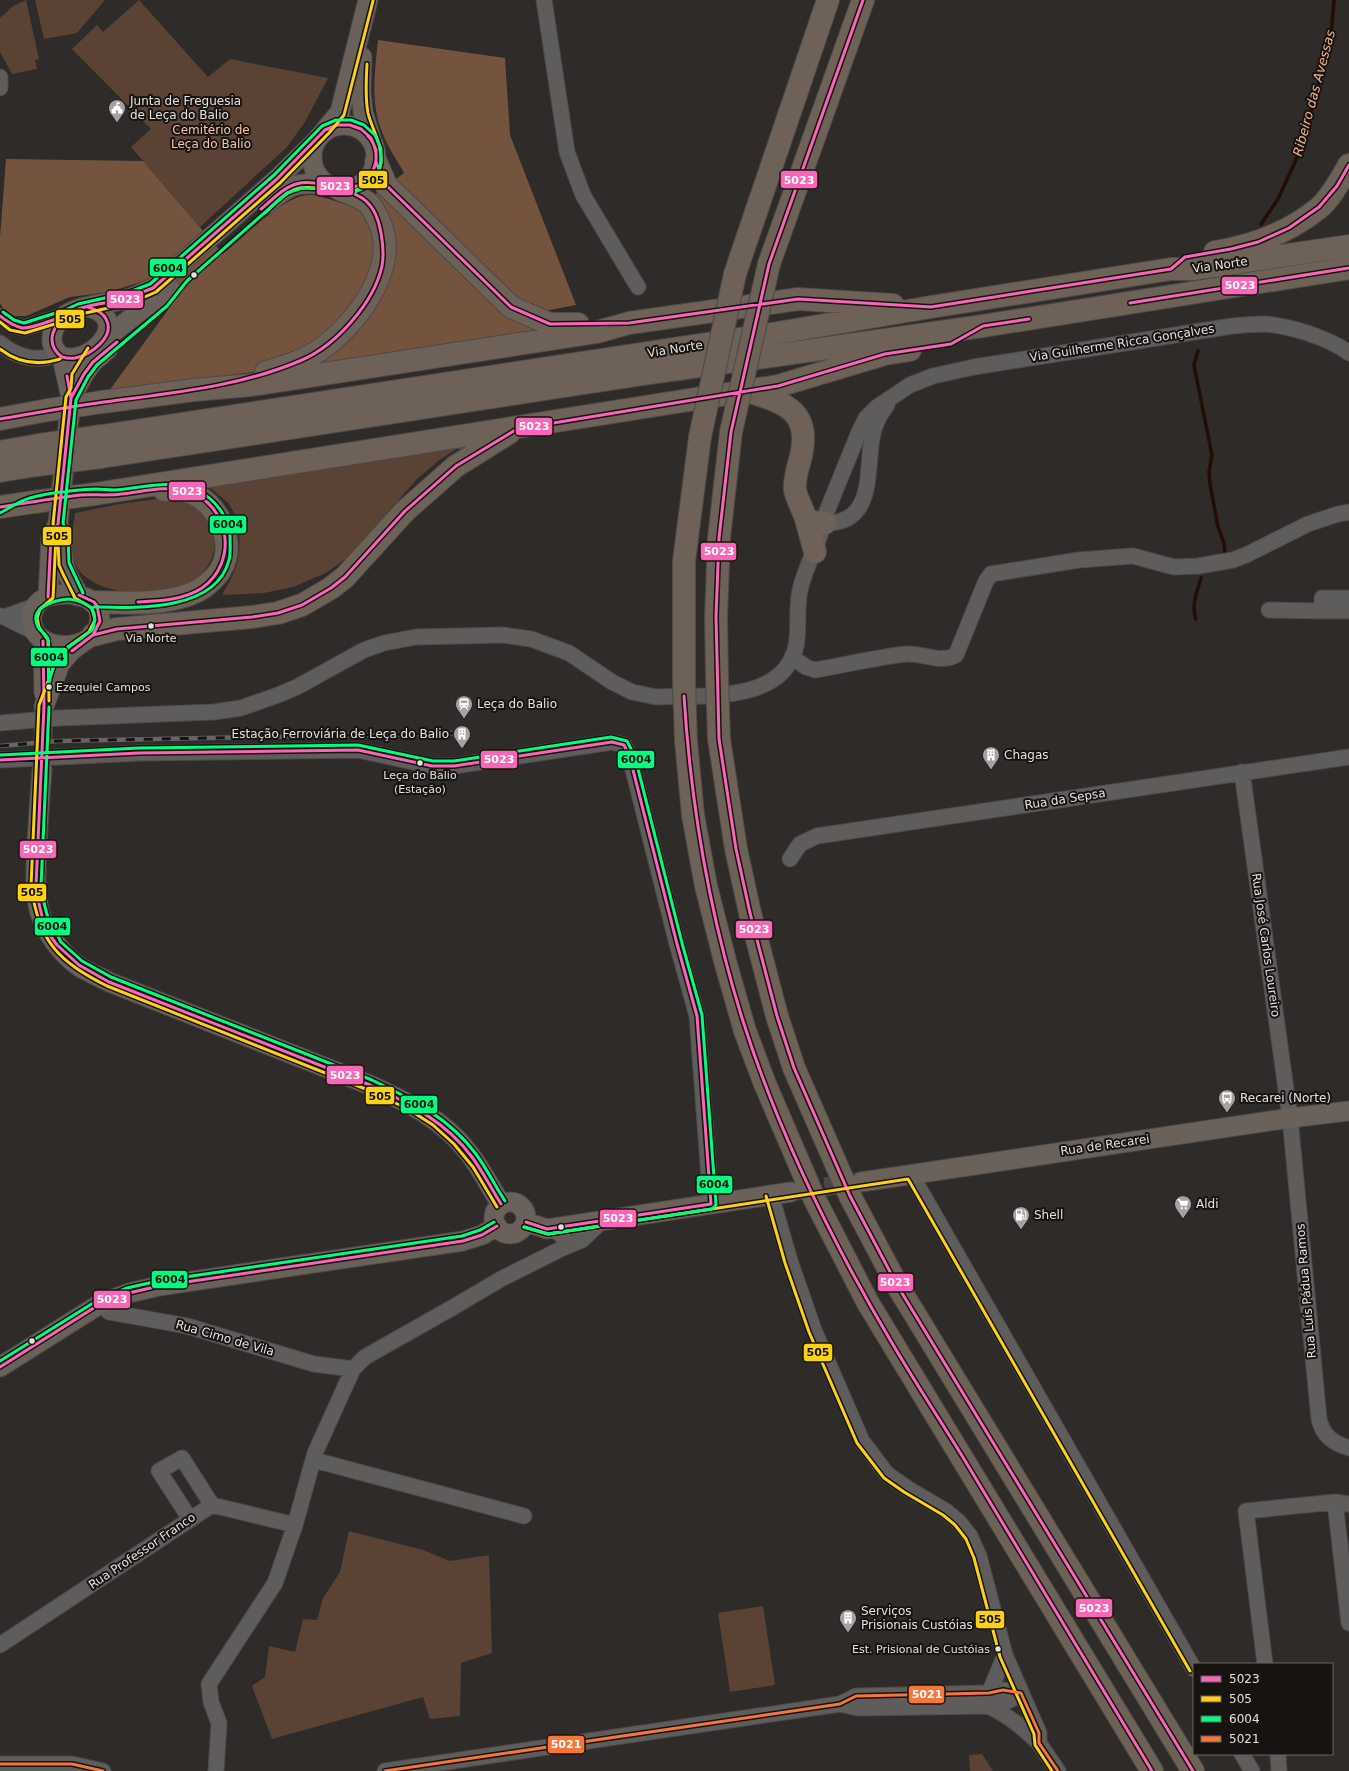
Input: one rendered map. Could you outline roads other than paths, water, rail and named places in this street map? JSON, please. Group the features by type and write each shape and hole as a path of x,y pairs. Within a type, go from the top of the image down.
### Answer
{"highway":[{"path":"828,0 735,274 700,437 684,561 684,683 686,741 694,815 705,879 725,961 745,1031 762,1078 814,1198 868,1303 1152,1771"},
{"path":"863,0 836,71 769,264 731,432 719,538 716,617 719,739 736,849 750,913 777,1016 794,1068 850,1196 898,1285 1193,1771"},
{"path":"376,162 386,185 511,307 550,324 629,323 798,299 930,307"},
{"path":"1171,269 1185,257 1231,249 1258,242 1289,228 1319,207 1337,186 1349,165"},
{"path":"194,390 251,377 299,362 325,347 344,330 356,316 370,295 378,279 383,260 383,233 369,204 358,196 333,186"},
{"name":"Via Norte","path":"102,446 930,307 1171,269 1193,269 1349,246"},
{"name":"Via Norte","path":"0,452 38,455 637,374 983,326 1349,268"},
{"path":"0,419 102,402 194,390 251,385 597,332 629,323"},
{"path":"0,507 95,494 778,386 885,354 951,344 983,326"},
{"path":"747,391 784,404 798,415 803,427 804,440 795,476 795,490 826,520 815,552"},
{"path":"88,639 117,629 258,616 278,612 307,602 331,588 345,577 405,511 456,466 517,428"},
{"name":"Via Norte","path":"0,471 38,455"},
{"path":"86,599 161,601 179,598 203,587 214,578 221,569 227,546 224,530 219,518 210,505 196,495 173,489 112,495 95,494"}],"main road":[{"path":"74,394 60,355 53,347 53,332 56,325 67,315 76,310 129,298 153,288 277,179 321,135 340,112 366,9"},
{"path":"60,355 79,357 98,345 183,278 284,190 301,183 351,188 363,183 372,174 376,162 376,150 363,112 361,91 366,9"},
{"path":"333,186 318,176 313,164 312,151 321,135 337,125 350,125 361,129 371,138"},
{"path":"74,394 84,374 93,362 164,302 183,278"},
{"path":"58,524 63,538 64,564 67,572 86,599 99,610 100,620 88,639 71,651 60,664 44,706 39,636 31,617 41,602 51,537 58,524 77,376 107,333 108,325 103,312 88,307"},
{"path":"41,602 61,594 86,599"},
{"path":"39,636 62,645 88,639"},
{"path":"42,770 36,859 38,902 40,912 49,933 56,944 69,957 87,971 109,982 370,1085 404,1100 434,1118 458,1140 469,1152 501,1204"},
{"name":"Rua de Recarei","path":"861,1182 1290,1118 1349,1111"},
{"path":"526,1222 547,1229 791,1192"},
{"path":"515,1203 524,1210 526,1222 523,1228 513,1234 507,1235 501,1232 496,1226 494,1214 496,1209 501,1204 515,1203"},
{"path":"0,1367 100,1304 129,1293 159,1286 463,1241 482,1234 496,1226"}],"street":[{"path":"544,0 567,152 583,195 638,287"},
{"path":"0,77 0,88"},
{"path":"0,316 12,324 24,328 67,315"},
{"name":"Via Guilherme Ricca Gonçalves","path":"0,724 59,718 214,712 241,708 278,696 364,650 384,642 416,637 503,635 531,639 570,654 612,682 632,692 656,697 732,694 751,690 770,682 780,673 792,657 796,645 798,604 801,586 815,552 828,533 826,520 830,504 866,418 877,406 910,386 933,376 974,367 1232,326 1265,324 1294,330 1324,339 1349,353"},
{"path":"0,343 10,352 25,358 49,358 60,355"},
{"name":"Via Guilherme Ricca Gonçalves","path":"826,520 855,513 862,504 866,494 871,444 875,425 886,406 896,395"},
{"path":"792,657 806,667 815,670 909,654 944,659 951,658 956,655 986,581 991,574 1079,560 1133,556 1174,566 1198,566 1233,560 1308,524 1349,512"},
{"path":"1322,611 1322,598 1349,598"},
{"path":"2,617 41,602"},
{"path":"1269,610 1349,611"},
{"path":"2,617 39,636"},
{"path":"0,760 139,753 358,750 432,766 454,766 612,742 624,745 630,758 677,944 697,1016 711,1204"},
{"name":"Rua da Sepsa","path":"790,859 800,844 817,836 1349,757"},
{"name":"Rua José Carlos Loureiro","path":"1242,772 1290,1118"},
{"name":"Rua Luís Pádua Ramos","path":"1290,1118 1320,1426 1327,1437 1337,1444 1349,1448"},
{"path":"911,1174 1193,1667"},
{"path":"771,1195 790,1261 814,1330 862,1441 887,1474 907,1488 946,1511 959,1522 970,1536 979,1556 1005,1655 1039,1733 1039,1742"},
{"path":"216,1771 219,1723 211,1702 209,1684 275,1583 295,1525 314,1460 353,1369 365,1357 501,1279 582,1240 603,1220"},
{"path":"547,1229 555,1230 561,1234 564,1240 563,1248"},
{"name":"Rua Cimo de Vila","path":"100,1304 109,1312 187,1326 314,1364 353,1369"},
{"path":"190,1519 159,1470 182,1458 212,1504 295,1525"},
{"path":"314,1460 524,1516"},
{"path":"1265,1663 1246,1511 1342,1503 1349,1623"},
{"name":"Rua Professor Franco","path":"0,1645 212,1504"},
{"path":"989,1700 1005,1655"},
{"path":"386,1771 476,1765 840,1704 856,1696 903,1701 1008,1701 1021,1693"},
{"path":"989,1700 1039,1742 1058,1771"},
{"path":"1243,1755 1252,1771"},
{"path":"1278,1755 1279,1771"},
{"path":"0,1764 72,1764 103,1771"}],"waterway":[{"name":"Ribeiro das Avessas","path":"1261,224 1278,199 1301,149 1331,37 1334,0"},
{"name":"Ribeiro das Avessas","path":"1198,351 1194,365 1212,455 1209,472 1210,484 1218,527 1224,543 1225,553"},
{"name":"Ribeiro das Avessas","path":"1196,619 1194,604 1201,578"}],"tunnel":[{"path":"42,770 44,706"},
{"path":"796,1191 858,1182"}],"railway":[{"path":"0,746 58,741 464,733"}],"place":[{"name":"Junta de Freguesia de Leça do Balio","path":"117,123"},
{"name":"Via Norte","path":"151,626"},
{"name":"Ezequiel Campos","path":"49,687"},
{"name":"Leça do Balio","path":"464,719"},
{"name":"Estação Ferroviária de Leça do Balio","path":"462,749"},
{"name":"Leça do Balio (Estação)","path":"420,763"},
{"name":"Chagas","path":"991,770"},
{"name":"Recarei (Norte)","path":"1227,1113"},
{"name":"Aldi","path":"1183,1219"},
{"name":"Shell","path":"1021,1230"},
{"name":"Serviços Prisionais Custóias","path":"848,1633"},
{"name":"Est. Prisional de Custóias","path":"998,1649"}],"park label":[{"name":"Cemitério de Leça do Balio","path":"211,137"}]}
